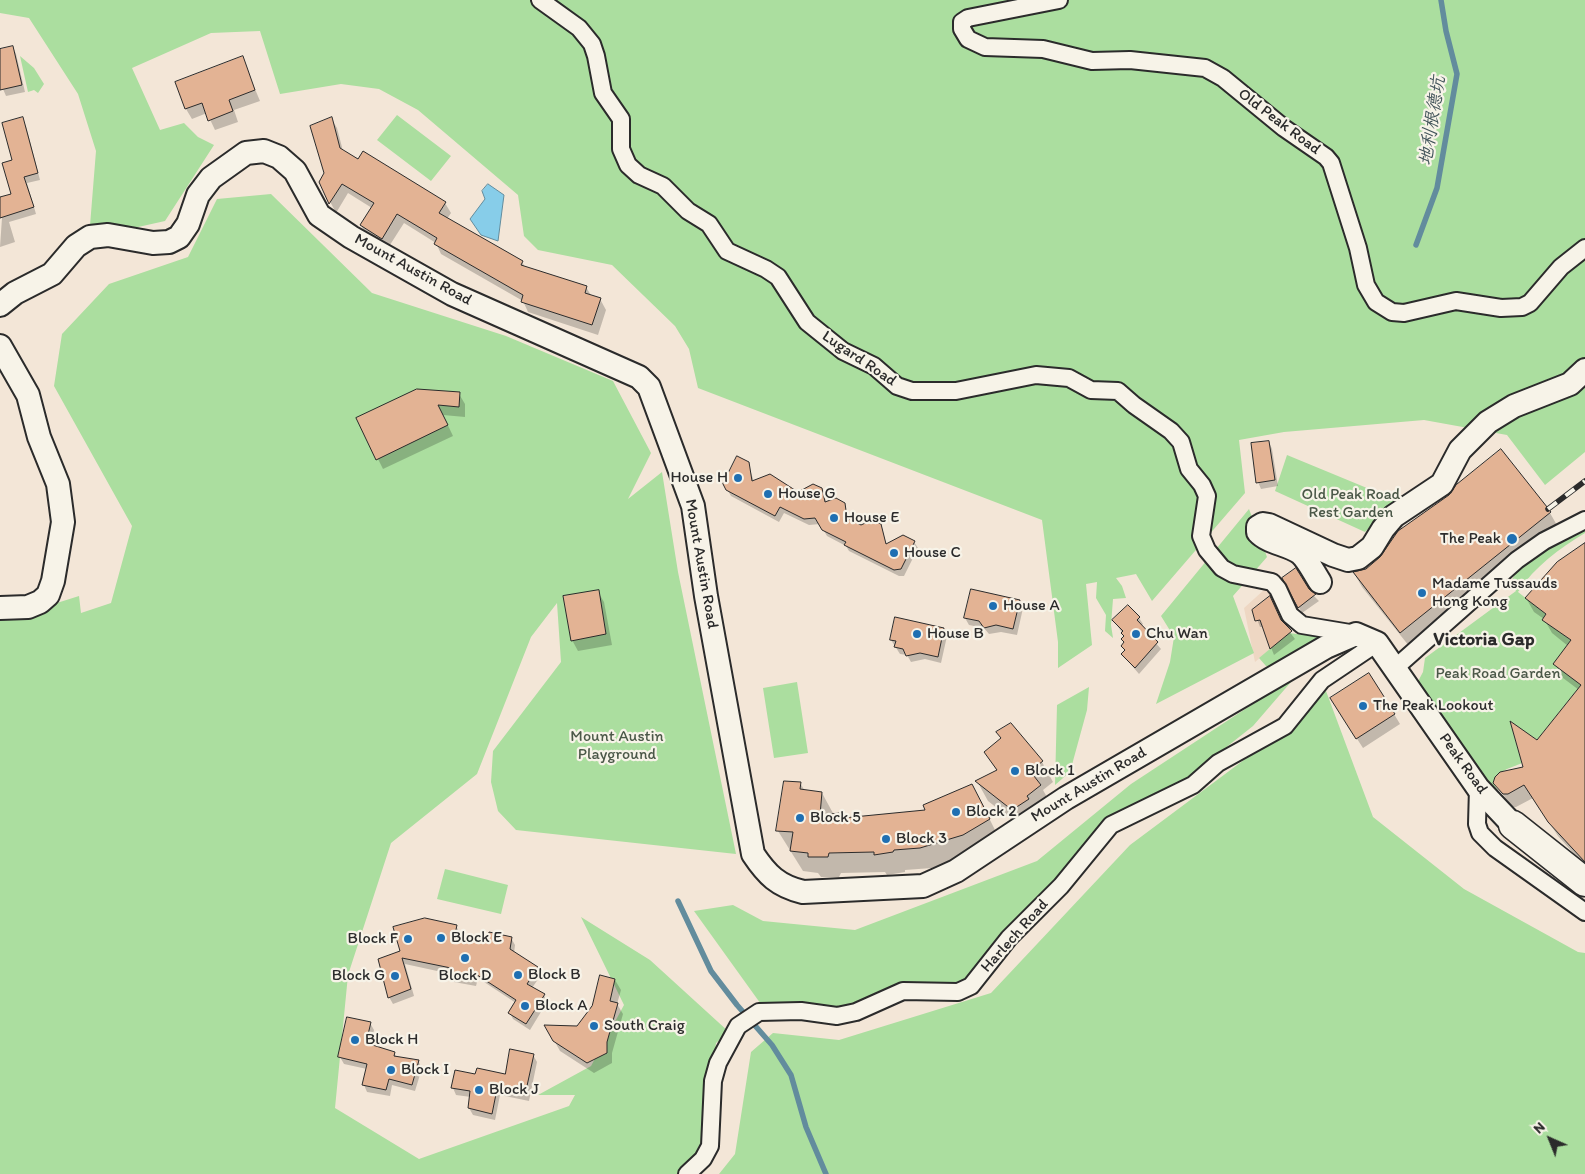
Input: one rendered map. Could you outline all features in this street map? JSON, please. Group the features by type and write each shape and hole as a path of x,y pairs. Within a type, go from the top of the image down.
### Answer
{"main road":[{"name":"Peak Road","path":"1513,825 1585,882"}],"street":[{"name":"Lugard Road","path":"540,0 579,28 592,44 603,93 621,119 621,149 628,165 640,175 663,186 688,211 709,224 727,251 776,275 807,322 842,352 874,366 897,386 912,391 956,391 1036,375 1067,377 1091,390 1118,392 1171,431 1181,442 1189,469 1202,485 1207,496 1201,536 1207,550 1222,568 1233,574 1272,582 1278,589 1290,615 1302,625 1356,634"},
{"name":"Old Peak Road","path":"1059,0 968,18 962,22 962,29 972,42 985,47 1047,49 1092,61 1130,60 1192,66 1205,68 1219,76 1284,128 1326,157 1332,164 1357,244 1366,285 1376,302 1388,311 1404,313 1456,301 1501,308 1524,306 1532,301 1564,263 1585,248"},
{"name":"Mount Austin Road","path":"0,305 15,294 52,274 76,246 90,237 108,235 152,243 169,242 179,237 188,224 198,195 211,178 246,153 264,151 278,157 295,171 319,215 351,237 452,294 639,377 649,387 693,506 706,596 753,854 764,869 787,888 803,892 923,886 956,871 1066,798 1326,648 1356,634"},
{"path":"0,346 28,394 39,437 58,484 63,522 53,581 48,596 28,607 0,608"},
{"path":"1320,582 1301,555 1285,545 1262,536 1258,532 1258,527 1262,524 1269,525 1333,555 1348,560 1358,558 1370,550 1383,528 1394,516 1442,484 1460,450 1488,422 1514,406 1566,386 1585,370"},
{"path":"1395,668 1517,560 1544,541 1585,520"},
{"path":"1356,634 1377,643"},
{"name":"Peak Road","path":"1377,643 1478,788 1513,825"},
{"name":"Harlech Road","path":"687,1174 703,1159 710,1146 714,1076 718,1063 738,1026 759,1012 801,1011 837,1016 856,1012 903,992 958,992 965,990 971,986 1008,938 1079,866 1111,825 1193,785 1218,762 1285,726 1322,680 1377,643"},
{"path":"1478,788 1476,824 1480,833 1495,848 1585,912"}],"shaded area":[{"path":"1265,589 1271,594 1280,616 1292,631 1255,662 1244,608"}],"green space":[{"path":"0,0 1585,0 1585,452 1545,485 1507,435 1424,420 1284,432 1239,440 1245,493 1152,601 1136,574 1116,578 1122,586 1126,598 1113,599 1111,625 1113,638 1105,631 1106,615 1096,598 1097,582 1086,584 1092,645 1058,668 1058,642 1042,520 698,388 689,349 675,326 612,265 538,250 524,236 518,195 418,110 379,89 341,84 280,94 260,31 211,33 132,68 160,130 184,123 198,137 214,145 165,221 89,238 96,151 78,94 29,18 0,13"},
{"path":"20,56 34,68 44,84 38,93 34,90 28,92"},
{"path":"397,115 451,156 431,181 377,140"},
{"name":"Mount Austin Playground","path":"271,194 372,293 506,336 613,381 651,453 628,499 662,472 678,572 736,854 516,830 498,811 491,782 493,751 561,662 557,603 531,637 477,774 391,843 348,975 335,1108 419,1159 569,1106 575,1095 538,1095 591,1066 624,1005 581,917 650,960 729,1032 716,1043 706,1143 684,1171 679,1174 0,1174 0,621 79,596 81,613 111,603 132,526 54,386 62,334 109,284 188,257 217,199"},
{"name":"Old Peak Road Rest Garden","path":"1287,455 1396,500 1365,532 1275,491"},
{"path":"1249,509 1267,557 1233,596 1254,653 1156,704 1170,662 1174,637 1161,616"},
{"name":"Peak Road Garden","path":"1585,524 1585,533 1548,559 1532,574 1518,592 1546,614 1543,620 1571,640 1554,664 1581,685 1537,740 1517,727 1513,732 1522,763 1504,770 1497,776 1493,783 1498,790 1489,794 1415,687 1423,672 1425,658 1516,591 1512,580 1517,571 1534,555"},
{"path":"1289,633 1321,637 1322,640 1272,666 1266,666 1259,658"},
{"path":"1297,675 1253,726 1171,791 1116,829 980,975 838,1018 763,1007 694,911 733,905 763,921 855,930 1037,861 1131,784"},
{"path":"797,682 808,753 774,758 763,688"},
{"path":"1089,687 1087,710 1070,772 1055,785 1057,705"},
{"path":"1326,691 1373,817 1464,889 1578,952 1585,953 1585,1174 719,1174 735,1154 751,1052 773,1033 839,1040 991,993 1130,845 1268,742"},
{"path":"445,869 508,885 501,914 437,899"}],"water":[{"path":"488,184 504,195 498,241 481,235 470,219 485,199 482,191"}],"building":[{"path":"13,46 22,85 0,90 0,49"},
{"path":"243,56 255,90 229,100 233,111 208,121 202,103 185,109 175,82"},
{"path":"23,117 38,173 24,177 34,207 0,218 0,197 11,194 2,163 12,160 2,123"},
{"path":"332,117 340,148 358,159 363,151 446,202 439,213 523,261 521,265 587,286 585,293 601,298 592,325 521,302 523,295 434,244 437,238 397,214 382,239 360,225 374,203 342,184 329,204 319,182 324,173 310,126"},
{"path":"417,389 460,392 459,407 438,405 448,425 376,460 356,418"},
{"path":"1269,441 1275,480 1256,483 1251,443"},
{"path":"1501,449 1551,512 1400,633 1353,572 1366,569 1380,557 1398,531 1449,495 1456,485"},
{"path":"737,456 749,462 752,481 770,474 798,492 813,484 822,488 825,502 836,498 845,503 847,518 861,525 872,520 881,524 886,544 903,535 915,541 901,569 894,570 844,545 846,542 822,530 815,518 804,519 780,507 775,516 726,490 723,484"},
{"path":"1585,543 1585,862 1548,822 1524,785 1508,794 1503,794 1493,783 1495,777 1500,772 1523,767 1510,721 1537,740 1581,685 1553,664 1571,640 1542,620 1546,614 1525,598 1557,562"},
{"path":"1296,568 1309,589 1316,594 1298,608 1282,578"},
{"name":"House A","path":"971,589 1020,600 1013,629 996,625 984,628 979,621 964,618"},
{"path":"599,590 606,634 571,641 563,596"},
{"path":"1270,596 1281,620 1292,631 1270,649 1260,620 1255,621 1252,610"},
{"name":"Chu Wan","path":"1128,605 1140,617 1137,620 1158,642 1135,668 1121,654 1125,650 1121,646 1124,642 1121,639 1124,636 1121,633 1123,631 1112,620"},
{"name":"House B","path":"895,617 944,628 938,657 920,653 906,656 903,649 894,647 896,641 890,640"},
{"name":"The Peak Lookout","path":"1369,673 1395,714 1356,739 1330,698"},
{"name":"Block 1","path":"1011,723 1043,761 1030,771 1041,785 1027,796 1029,799 1012,810 975,781 997,770 984,752 1001,738 996,732"},
{"path":"784,781 801,782 800,789 822,792 820,815 840,813 843,818 925,810 923,805 972,784 990,819 963,835 920,848 894,850 893,852 874,855 874,852 829,853 828,857 808,857 808,853 790,851 793,832 776,831"},
{"path":"425,918 457,925 455,934 487,941 489,932 512,937 510,949 538,967 527,984 545,994 526,1024 508,1013 516,1000 474,973 473,980 449,975 451,968 402,958 411,989 388,998 378,959 400,951 393,927"},
{"name":"South Craig","path":"600,975 615,979 610,1001 618,1003 607,1042 607,1053 587,1063 553,1041 544,1025 577,1026 592,1006"},
{"path":"347,1017 371,1022 366,1043 395,1052 394,1056 419,1060 412,1085 389,1079 386,1090 362,1085 367,1064 338,1057"},
{"path":"510,1049 534,1054 525,1095 497,1089 492,1114 468,1108 470,1091 451,1088 455,1070 475,1074 477,1068 505,1074"}],"waterway":[{"name":"地利根德坑","path":"1416,245 1437,188 1457,74 1446,31 1441,0"},
{"path":"678,901 711,971 737,1005 772,1045 791,1075 806,1127 826,1174"}],"railway":[{"path":"1548,509 1585,481"}],"place":[{"name":"House H","path":"738,478"},
{"name":"House G","path":"768,494"},
{"name":"House E","path":"834,518"},
{"name":"The Peak","path":"1512,539"},
{"name":"House C","path":"894,553"},
{"name":"Madame Tussauds Hong Kong","path":"1422,593"},
{"name":"House A","path":"993,606"},
{"name":"House B","path":"917,634"},
{"name":"Chu Wan","path":"1136,634"},
{"name":"The Peak Lookout","path":"1363,706"},
{"name":"Block 1","path":"1015,771"},
{"name":"Block 2","path":"956,812"},
{"name":"Block 5","path":"800,818"},
{"name":"Block 3","path":"886,839"},
{"name":"Block E","path":"441,938"},
{"name":"Block F","path":"408,939"},
{"name":"Block D","path":"465,958"},
{"name":"Block B","path":"518,975"},
{"name":"Block G","path":"395,976"},
{"name":"Block A","path":"525,1006"},
{"name":"South Craig","path":"594,1026"},
{"name":"Block H","path":"355,1040"},
{"name":"Block I","path":"391,1070"},
{"name":"Block J","path":"479,1090"}],"district":[{"name":"Victoria Gap","path":"1484,640"}]}
